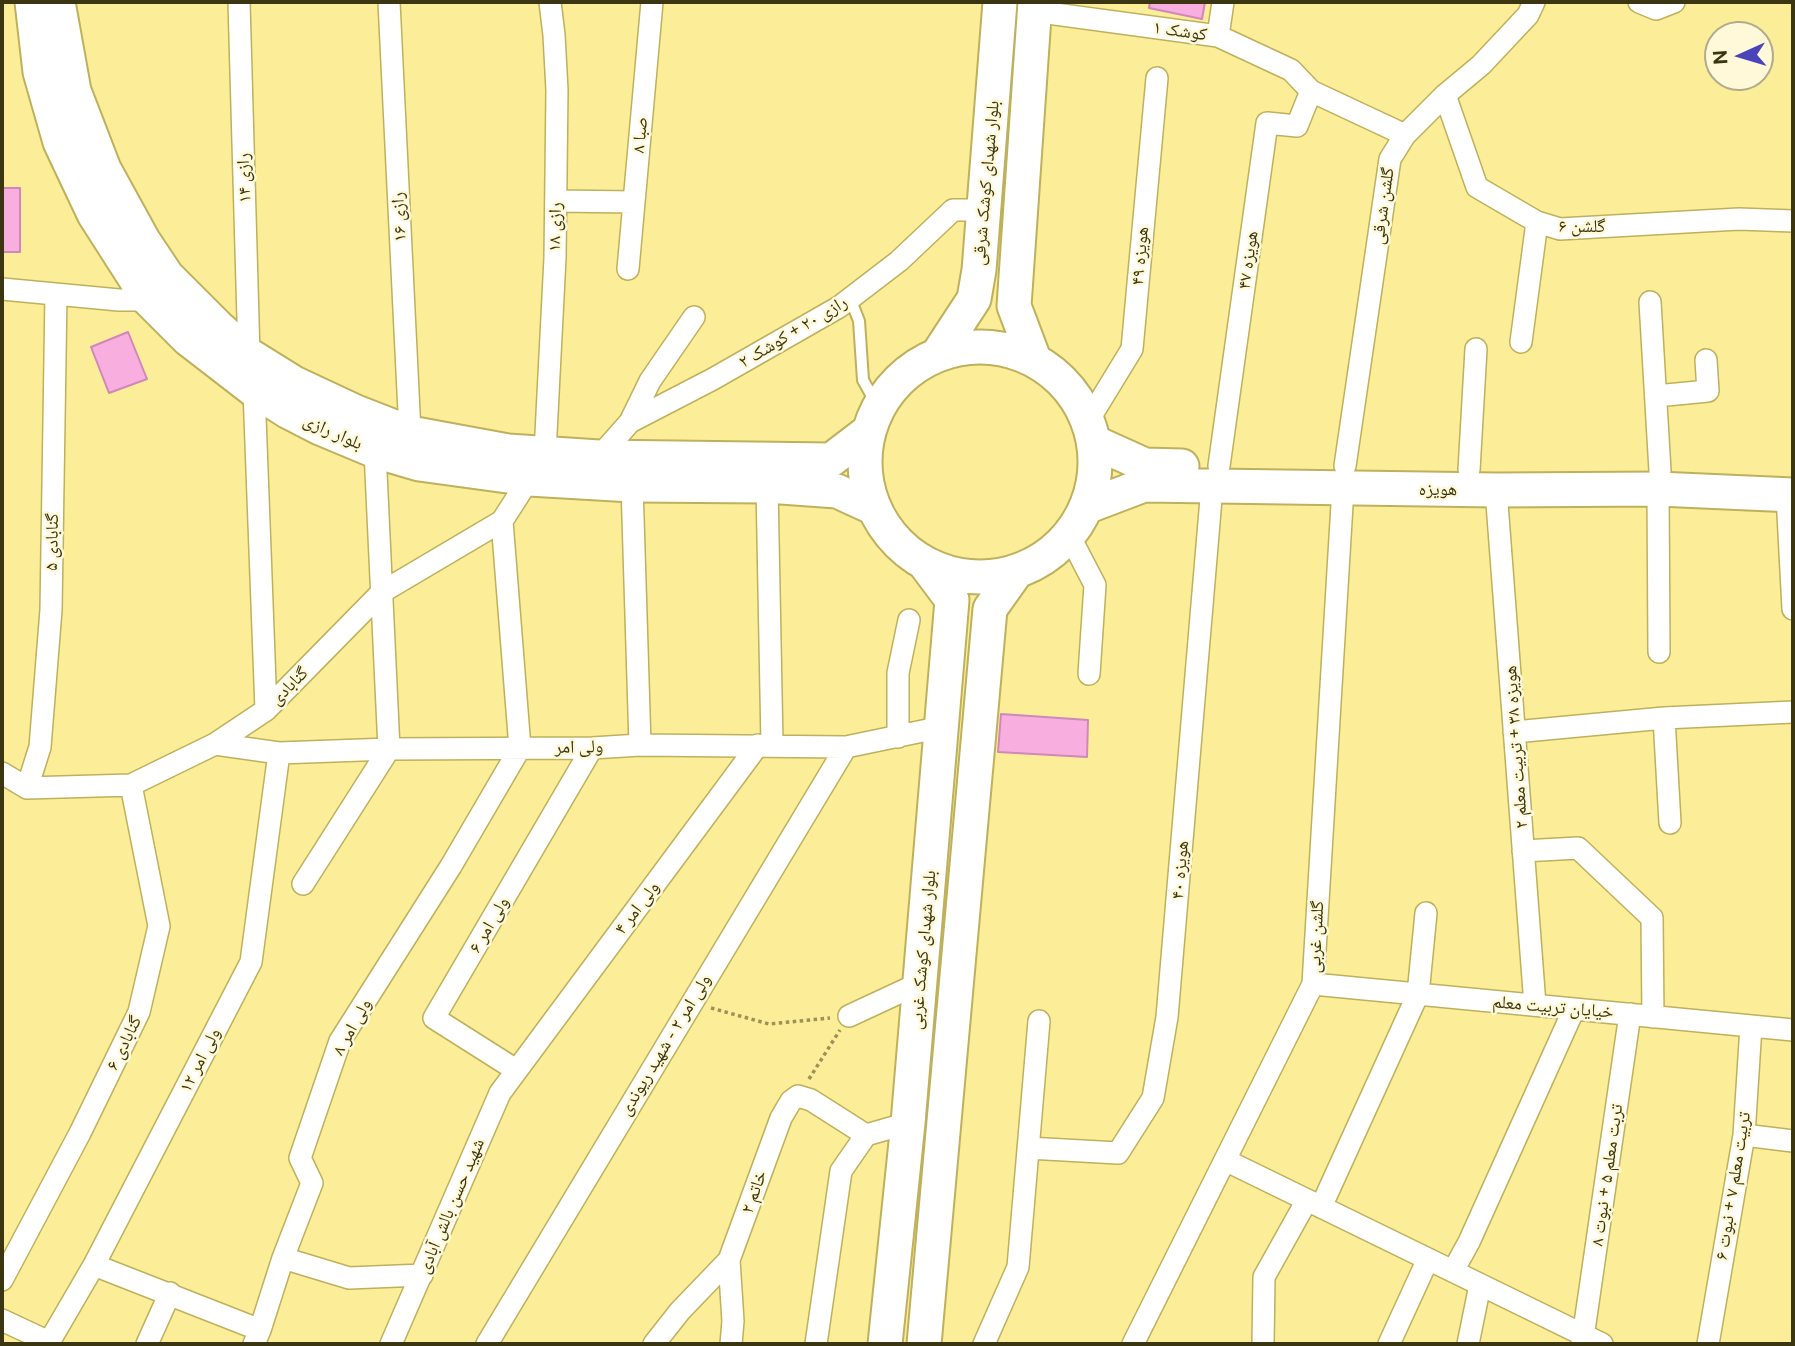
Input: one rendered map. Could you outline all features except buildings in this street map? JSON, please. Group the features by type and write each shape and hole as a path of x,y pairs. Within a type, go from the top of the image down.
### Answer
{"main road":[{"name":"بلوار رازی","path":"32,2 40,72 60,142 94,214 149,300 188,339 254,390 320,428 376,451 419,464 537,466 599,457 831,460 872,421"},
{"name":"بلوار رازی","path":"58,2 74,91 104,169 143,240 167,276 249,355 294,383 410,433 508,452 537,466 632,485 767,486 837,491 874,508"},
{"name":"بلوار شهدای کوشک شرقی","path":"939,354 974,299 979,270 1000,2"},
{"name":"بلوار شهدای کوشک شرقی","path":"1034,6 1014,306 1034,359"},
{"path":"974,299 981,310 992,313 1003,312 1014,306"},
{"path":"968,347 999,348 1034,359 1054,373 1074,395 1091,432 1093,481 1078,521 1046,557 1017,571 971,577 925,564 909,554 895,540 874,508 866,478 872,421 904,375 939,354 968,347"},
{"name":"هویزه","path":"1091,432 1145,466 1216,476 1344,477 1469,470 1791,488"},
{"name":"هویزه","path":"1078,521 1144,485 1216,476"},
{"name":"هویزه","path":"1344,477 1496,489 1659,480"},
{"name":"بلوار شهدای کوشک غربی","path":"885,1344 908,1123 952,600 925,564"},
{"name":"بلوار شهدای کوشک غربی","path":"924,1344 990,609 1017,571"}],"street":[{"name":"رازی ۱۴","path":"239,2 249,355"},
{"name":"رازی ۱۶","path":"389,2 410,433"},
{"name":"رازی ۱۸","path":"537,466 555,258 557,90 550,2"},
{"name":"صبا ۸","path":"628,269 652,2"},
{"path":"1218,36 1223,2"},
{"name":"گلشن شرقی","path":"1344,477 1390,159 1405,135 1445,95 1481,65 1528,15 1534,2"},
{"path":"1639,2 1656,9 1674,2"},
{"name":"کوشک ۱","path":"1034,6 1218,36 1292,70 1311,91 1405,135"},
{"name":"هویزه ۴۹","path":"1091,432 1132,349 1157,78"},
{"name":"هویزه ۴۷","path":"1216,476 1267,123 1297,127 1311,91"},
{"name":"گلشن ۶","path":"1445,95 1477,187 1537,222 1560,229 1739,219 1793,221"},
{"path":"555,201 634,202"},
{"name":"رازی ۲۰ + کوشک ۲","path":"599,457 630,422 713,379 839,307 899,261 953,210 984,210"},
{"path":"1521,342 1537,222"},
{"path":"2,289 118,300 149,300"},
{"name":"گنابادی ۵","path":"27,788 40,747 51,610 56,294"},
{"path":"1650,302 1659,480 1659,652"},
{"path":"630,422 650,381 694,317"},
{"path":"1469,470 1476,349"},
{"path":"1656,396 1708,391 1706,360"},
{"path":"254,390 266,710"},
{"path":"303,884 389,749 376,451"},
{"name":"گنابادی","path":"27,788 131,785 215,744 266,710 382,592 502,521 537,466"},
{"name":"هویزه ۴۰","path":"1028,1148 1118,1153 1153,1098 1167,1017 1216,476"},
{"name":"گلشن غربی","path":"1138,1340 1313,984 1344,477"},
{"path":"632,485 640,745"},
{"path":"765,745 769,598 767,486"},
{"path":"1791,488 1793,608"},
{"name":"هویزه ۳۸ + تربیت معلم ۲","path":"1496,489 1535,1005"},
{"path":"502,521 520,748"},
{"path":"1078,521 1095,585 1089,674"},
{"path":"898,737 898,673 909,620"},
{"path":"1514,732 1664,718 1793,712"},
{"path":"1664,718 1670,824"},
{"name":"ولی امر","path":"215,744 279,753 640,745 846,747 942,727"},
{"name":"ولی امر ۴","path":"516,1070 765,745"},
{"name":"ولی امر ۲ - شهید ریوندی","path":"487,1344 846,747"},
{"name":"ولی امر ۸","path":"257,1337 312,1183 300,1158 341,1041 451,866 520,748"},
{"name":"ولی امر ۶","path":"516,1070 435,1018 592,748"},
{"name":"ولی امر ۱۲","path":"48,1343 94,1265 251,961 279,753"},
{"path":"2,773 27,788"},
{"name":"گنابادی ۶","path":"2,1280 80,1133 139,1012 159,926 131,785"},
{"path":"1523,852 1578,848 1652,918 1653,1017"},
{"path":"1263,1344 1264,1277 1314,1204 1418,994 1426,913"},
{"path":"849,1016 920,983"},
{"name":"خیایان تربیت معلم","path":"1313,984 1793,1030"},
{"path":"1452,1271 1469,1242 1574,1009"},
{"name":"تربت معلم ۵ + نبوت ۸","path":"1589,1341 1630,1014"},
{"path":"984,1344 1018,1267 1039,1021"},
{"name":"تربیت معلم ۷ + نبوت ۶","path":"1708,1344 1744,1135 1751,1026"},
{"name":"شهید حسن بالش آبادی","path":"391,1344 500,1093 516,1070"},
{"path":"798,1096 811,1100 866,1135"},
{"name":"خاتم ۲","path":"654,1344 680,1311 729,1260 781,1118 791,1101 798,1096"},
{"path":"816,1344 841,1171 866,1135 908,1123"},
{"path":"1744,1135 1793,1141"},
{"path":"1225,1160 1589,1341"},
{"path":"283,1258 349,1278 422,1275"},
{"path":"1389,1344 1428,1259"},
{"path":"729,1260 733,1321 731,1344"},
{"path":"94,1265 170,1293 257,1337"},
{"path":"1468,1344 1480,1285"},
{"path":"148,1344 170,1293"},
{"path":"2,1321 48,1343"}],"lane":[{"path":"850,298 859,321 863,380 872,421"}],"path":[{"path":"690,1003 769,1024 849,1016"},
{"path":"798,1096 849,1016"}]}
